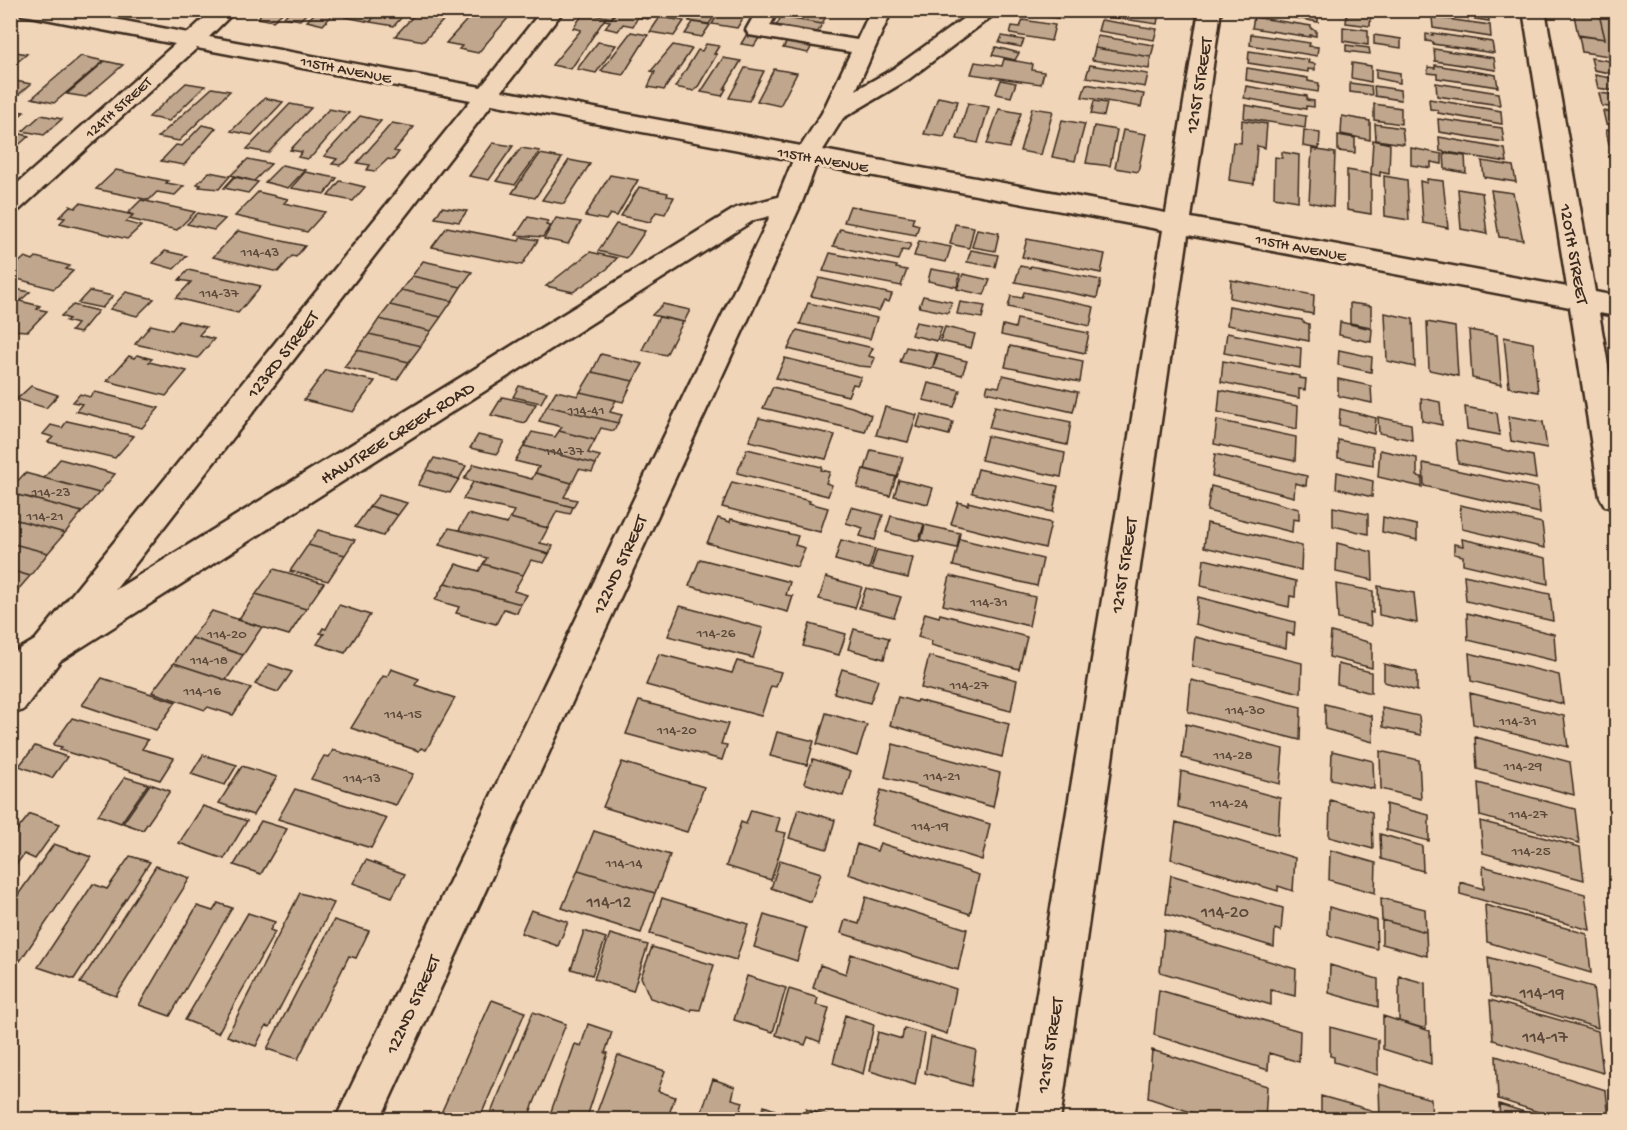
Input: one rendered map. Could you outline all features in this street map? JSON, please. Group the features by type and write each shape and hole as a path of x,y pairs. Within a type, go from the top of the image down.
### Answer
{"street":[{"name":"115TH AVENUE","path":"30,10 1617,306"},
{"name":"124TH STREET","path":"10,204 226,10"},
{"name":"123RD STREET","path":"10,698 554,10"},
{"path":"768,10 757,30 865,48"},
{"name":"122ND STREET","path":"357,1119 789,202 807,156 834,113 882,10"},
{"path":"834,113 901,74 990,10"},
{"name":"121ST STREET","path":"1038,1119 1210,10"},
{"name":"120TH STREET","path":"1534,10 1617,497"},
{"name":"HAWTREE CREEK ROAD","path":"10,674 745,214 789,202"}],"building":[{"path":"264,10 286,10 273,21 258,18"},
{"path":"291,10 310,10 300,20 284,17"},
{"path":"318,10 337,10 323,25 307,21"},
{"path":"351,10 380,10 370,22 345,17"},
{"path":"380,10 408,10 394,26 370,22"},
{"path":"419,10 450,13 424,41 395,36"},
{"path":"592,10 617,11 612,18 589,14"},
{"path":"617,10 650,15 648,19 638,17 633,26 623,24 618,31 605,28 610,21 604,20 606,17 611,18"},
{"path":"785,10 828,12 822,24 781,17"},
{"path":"918,10 943,10 938,21 915,17"},
{"path":"1038,10 1064,12 1062,19 1037,15"},
{"path":"1104,10 1140,10 1159,13 1157,24 1103,16"},
{"path":"1254,10 1311,10 1311,13 1318,14 1318,22"},
{"path":"1431,10 1488,10 1489,21 1431,12"},
{"path":"1573,10 1598,10 1605,39 1578,35"},
{"path":"1598,10 1616,10 1616,57 1582,52 1579,36 1605,39"},
{"path":"720,11 745,15 737,28 712,24"},
{"path":"1347,11 1371,14 1370,26 1346,23"},
{"path":"474,12 508,18 478,53 459,49 462,46 446,43"},
{"path":"584,13 606,17 571,69 552,65 581,30 573,28"},
{"path":"691,13 714,17 709,24 689,21"},
{"path":"660,17 684,21 674,36 650,32"},
{"path":"781,17 822,24 816,35 775,28"},
{"path":"1254,17 1311,26 1311,29 1316,30 1316,36 1252,28"},
{"path":"1432,17 1490,25 1491,37 1433,28"},
{"path":"1023,20 1055,25 1051,41 1010,34 1012,26 1020,27"},
{"path":"1101,20 1157,29 1154,40 1098,31"},
{"path":"693,22 710,25 702,37 685,34"},
{"path":"1343,27 1368,30 1368,45 1343,41"},
{"path":"631,32 648,35 623,75 601,71"},
{"path":"748,32 761,35 754,46 741,44"},
{"path":"1432,33 1492,42 1494,53 1433,44 1433,42 1426,41 1426,34 1433,35"},
{"path":"1251,34 1310,43 1309,46 1318,47 1317,56 1250,45"},
{"path":"1374,35 1401,39 1401,48 1374,44"},
{"path":"1002,36 1024,40 1021,47 999,43"},
{"path":"1097,36 1154,45 1151,57 1095,48"},
{"path":"788,40 813,44 808,53 783,48"},
{"path":"598,42 616,45 596,73 577,69"},
{"path":"706,44 719,46 714,54 717,54 699,85 694,91 675,87 698,50 702,51"},
{"path":"673,45 692,49 664,90 648,87 655,72 651,71"},
{"path":"1346,45 1369,48 1370,54 1346,51"},
{"path":"996,47 1019,53 1015,60 992,55"},
{"path":"1095,48 1151,57 1149,69 1092,60"},
{"path":"1434,49 1494,58 1496,70 1435,61"},
{"path":"10,51 27,54 10,68"},
{"path":"1249,51 1309,60 1308,63 1315,64 1315,70 1308,69 1308,72 1248,63"},
{"path":"81,56 104,61 54,103 32,98"},
{"path":"723,58 741,61 722,96 701,92"},
{"path":"1591,58 1616,62 1616,74 1594,70"},
{"path":"1004,59 1033,64 1032,70 1044,72 1041,84 971,74 975,62 1002,66"},
{"path":"105,61 123,65 86,97 67,94"},
{"path":"1352,63 1371,66 1371,82 1351,78"},
{"path":"1090,65 1148,74 1145,87 1086,77"},
{"path":"1435,65 1496,75 1498,87 1437,78 1437,74 1428,73 1428,67 1435,68"},
{"path":"745,68 764,71 749,101 729,98"},
{"path":"1247,68 1308,78 1308,81 1319,83 1318,92 1246,80"},
{"path":"774,69 797,73 780,106 757,101"},
{"path":"1376,69 1400,73 1400,83 1376,78"},
{"path":"1595,75 1616,79 1616,91 1598,88"},
{"path":"10,80 31,84 10,102"},
{"path":"1001,80 1016,83 1011,97 996,94"},
{"path":"186,83 205,86 169,121 149,117"},
{"path":"1350,83 1371,86 1372,95 1350,92"},
{"path":"1436,83 1498,93 1500,105 1437,96"},
{"path":"1086,84 1144,94 1141,107 1082,97"},
{"path":"1246,86 1307,96 1307,100 1314,101 1314,107 1306,106 1306,109 1244,98"},
{"path":"1374,86 1400,90 1401,100 1375,96"},
{"path":"212,88 230,91 179,141 158,137"},
{"path":"1599,93 1616,95 1616,108 1602,106"},
{"path":"938,97 958,101 944,137 924,134"},
{"path":"265,98 283,102 252,135 231,131"},
{"path":"1429,99 1501,111 1502,124 1438,113 1438,110 1430,109"},
{"path":"1094,101 1107,103 1104,116 1091,114"},
{"path":"968,103 989,107 978,143 957,139"},
{"path":"290,104 311,108 268,153 247,149"},
{"path":"1374,104 1401,108 1401,124 1374,120"},
{"path":"1245,105 1306,116 1305,128 1244,118"},
{"path":"1032,108 1053,111 1041,155 1020,151"},
{"path":"329,109 349,113 313,155 307,159 298,157 302,152 290,150"},
{"path":"999,109 1021,113 1009,148 987,144"},
{"path":"10,110 24,112 10,124"},
{"path":"1603,111 1616,113 1616,126 1606,124"},
{"path":"41,115 62,119 44,135 23,131"},
{"path":"360,116 381,121 347,161 340,165 332,164 337,159 324,156"},
{"path":"1342,116 1370,121 1370,140 1341,134"},
{"path":"1438,119 1502,128 1504,142 1439,132"},
{"path":"1062,120 1085,124 1075,161 1052,157"},
{"path":"1242,120 1267,124 1265,148 1257,146 1254,184 1229,180 1233,142 1241,143"},
{"path":"392,123 414,127 394,151 399,152 393,160 388,159 375,171 367,170 370,165 357,163"},
{"path":"1375,124 1402,128 1404,144 1376,140"},
{"path":"202,125 216,128 184,165 161,161 176,145 182,146"},
{"path":"1094,126 1117,130 1110,166 1086,163"},
{"path":"1123,130 1146,134 1138,172 1115,168"},
{"path":"1304,130 1320,133 1319,149 1303,146"},
{"path":"1606,130 1616,131 1616,145 1609,144"},
{"path":"10,132 29,136 14,149 10,148"},
{"path":"1338,135 1355,138 1355,153 1338,151"},
{"path":"1439,137 1505,149 1507,162 1440,151"},
{"path":"1373,140 1390,144 1389,174 1380,172 1380,176 1371,174"},
{"path":"493,143 513,146 489,180 469,176"},
{"path":"521,148 540,151 515,185 496,181"},
{"path":"1411,148 1442,154 1442,164 1431,162 1431,168 1411,165"},
{"path":"1312,149 1335,153 1333,207 1309,202"},
{"path":"1282,152 1299,155 1298,201 1274,197 1275,157 1282,158"},
{"path":"1444,153 1465,156 1466,173 1445,169"},
{"path":"540,154 562,158 535,198 512,193"},
{"path":"248,159 271,164 254,181 231,175"},
{"path":"569,160 590,164 564,204 542,200"},
{"path":"1482,161 1513,166 1516,182 1484,177"},
{"path":"282,165 305,170 288,188 265,182"},
{"path":"116,170 184,186 175,195 157,192 149,200 96,189"},
{"path":"1347,170 1371,174 1371,214 1347,210"},
{"path":"209,172 230,176 219,189 199,187 201,185 197,184"},
{"path":"305,172 337,178 325,194 291,188"},
{"path":"610,175 638,180 617,216 610,214 606,220 585,216"},
{"path":"1384,176 1407,180 1409,220 1385,216"},
{"path":"234,177 258,182 248,193 224,188"},
{"path":"1427,179 1443,181 1448,228 1423,223 1420,181 1427,183"},
{"path":"340,181 365,187 353,201 328,196"},
{"path":"639,187 668,193 667,196 674,197 665,214 656,212 650,222 621,216"},
{"path":"1458,189 1482,193 1487,234 1461,229"},
{"path":"1491,190 1513,193 1523,240 1499,237"},
{"path":"258,192 288,199 284,203 325,212 307,232 235,216"},
{"path":"141,200 195,212 177,230 129,219 133,215 128,213"},
{"path":"80,203 133,215 126,222 141,226 127,239 60,223 65,218 59,217 70,206 75,208"},
{"path":"850,206 914,217 912,223 919,225 916,235 844,222"},
{"path":"442,207 467,211 459,222 435,218"},
{"path":"198,213 225,219 214,230 187,224"},
{"path":"528,217 548,221 546,225 550,226 543,237 516,235"},
{"path":"556,218 581,222 568,244 544,239"},
{"path":"616,224 645,231 627,258 598,251"},
{"path":"955,224 974,227 969,248 950,244"},
{"path":"447,227 519,241 521,237 538,240 522,265 432,247"},
{"path":"840,229 911,244 908,251 902,250 898,260 833,246"},
{"path":"977,229 999,233 995,251 972,247"},
{"path":"238,231 305,246 296,257 292,256 278,272 213,257"},
{"path":"1027,239 1105,254 1101,273 1022,257"},
{"path":"919,241 951,247 946,262 914,256"},
{"path":"971,250 998,255 995,267 967,262"},
{"path":"165,251 187,256 174,269 153,263"},
{"path":"590,252 617,258 607,269 573,292 546,286"},
{"path":"830,253 907,270 901,286 823,271"},
{"path":"25,257 33,260 36,257 70,266 66,269 73,271 54,289 10,277 10,270"},
{"path":"423,261 472,272 461,287 412,276"},
{"path":"1020,266 1030,268 1031,266 1101,280 1097,298 1015,282"},
{"path":"931,269 960,274 957,287 928,281"},
{"path":"188,270 261,286 238,313 176,298 191,282 179,280"},
{"path":"963,274 990,280 984,295 957,289"},
{"path":"412,276 461,287 452,301 401,290"},
{"path":"819,278 892,294 889,302 884,301 879,311 811,296"},
{"path":"1231,280 1314,295 1313,314 1230,298"},
{"path":"10,288 30,292 20,301 40,306 37,309 47,311 28,331 10,330"},
{"path":"401,290 452,301 441,317 390,305"},
{"path":"89,291 113,296 102,308 78,303"},
{"path":"126,292 154,299 137,316 110,309"},
{"path":"1024,292 1094,307 1090,326 1008,307 1011,296 1022,298"},
{"path":"923,296 952,302 948,313 919,307"},
{"path":"960,302 985,306 982,318 957,314"},
{"path":"808,303 877,318 870,339 800,324"},
{"path":"1350,303 1371,306 1371,327 1350,323"},
{"path":"663,304 690,310 684,322 652,315"},
{"path":"73,305 98,311 80,333 71,331 77,324 66,321 69,319 61,316"},
{"path":"390,305 441,317 431,331 379,319"},
{"path":"1229,306 1302,320 1309,324 1309,341 1227,325"},
{"path":"1385,313 1413,319 1415,367 1387,361"},
{"path":"659,317 683,322 666,355 642,350"},
{"path":"379,319 431,331 421,346 369,334"},
{"path":"1017,319 1089,333 1085,353 1001,335 1003,325 1015,328"},
{"path":"179,321 206,327 199,335 214,339 198,358 135,344 151,325 172,330"},
{"path":"916,322 942,327 937,341 911,335"},
{"path":"1340,322 1372,329 1371,342 1339,335"},
{"path":"1427,322 1455,327 1458,376 1429,370"},
{"path":"945,327 975,334 971,348 940,341"},
{"path":"797,330 873,348 869,356 875,358 871,367 859,366 788,349"},
{"path":"1469,330 1497,335 1501,385 1472,378"},
{"path":"1227,333 1301,348 1300,368 1224,353"},
{"path":"369,334 421,346 409,362 357,350"},
{"path":"1504,337 1533,343 1538,392 1509,387"},
{"path":"1010,346 1083,361 1080,382 1005,367"},
{"path":"906,347 937,353 932,369 900,362"},
{"path":"357,350 409,362 397,380 344,367"},
{"path":"1339,350 1372,357 1371,372 1338,365"},
{"path":"601,354 643,364 633,381 592,372"},
{"path":"938,354 967,361 962,375 933,368"},
{"path":"137,355 152,359 149,362 187,371 166,396 107,381 129,356 134,358"},
{"path":"785,358 861,377 857,385 853,384 848,396 776,378"},
{"path":"1223,361 1300,376 1306,379 1305,390 1299,389 1299,398 1221,382"},
{"path":"326,370 375,381 353,412 304,400"},
{"path":"592,372 633,381 623,402 580,392"},
{"path":"1003,375 1078,392 1073,412 986,392 988,385 999,387"},
{"path":"1338,379 1371,386 1372,403 1338,396"},
{"path":"928,383 960,390 954,407 923,400"},
{"path":"31,386 58,395 46,408 17,399"},
{"path":"519,386 547,392 541,403 513,397"},
{"path":"773,387 852,407 871,415 865,432 763,408"},
{"path":"1220,390 1298,406 1297,429 1218,412"},
{"path":"556,391 578,396 580,392 616,400 610,412 622,415 618,423 547,406"},
{"path":"95,392 159,408 142,428 76,411 82,404 73,402 80,394 90,397"},
{"path":"502,397 536,404 525,423 491,415"},
{"path":"1421,398 1440,402 1442,425 1422,421"},
{"path":"547,406 618,423 614,431 601,428 595,440 559,431 562,427 539,421"},
{"path":"995,406 1071,422 1067,445 989,428"},
{"path":"885,407 917,415 908,442 876,435"},
{"path":"1465,407 1497,413 1500,435 1467,429"},
{"path":"1340,409 1376,418 1374,434 1339,425"},
{"path":"921,414 953,422 949,435 917,427"},
{"path":"1508,416 1543,422 1547,448 1511,441"},
{"path":"1378,417 1411,424 1412,440 1379,433"},
{"path":"759,418 835,435 826,459 749,441"},
{"path":"1217,420 1296,437 1295,461 1214,444"},
{"path":"67,421 134,436 115,458 48,442 53,437 43,434 51,425 62,428"},
{"path":"559,431 595,440 588,453 600,456 596,464 524,446 532,432 555,437"},
{"path":"478,435 504,441 497,454 470,448"},
{"path":"987,436 1065,453 1061,477 981,460"},
{"path":"1338,440 1373,447 1373,465 1338,458"},
{"path":"1456,440 1533,456 1536,479 1458,463"},
{"path":"524,446 596,464 592,472 579,469 572,483 535,473 539,467 515,461"},
{"path":"747,449 822,467 821,470 830,472 826,483 832,485 828,496 737,473"},
{"path":"871,450 903,457 897,477 865,469"},
{"path":"1380,450 1417,458 1417,476 1422,477 1422,487 1378,477"},
{"path":"1215,454 1307,476 1306,486 1295,483 1294,497 1212,476"},
{"path":"434,458 466,466 459,479 427,470"},
{"path":"60,459 115,474 99,493 44,478"},
{"path":"1423,463 1538,488 1540,513 1424,486"},
{"path":"474,464 532,479 535,473 572,483 564,497 577,500 573,507 464,479"},
{"path":"863,469 896,477 890,496 857,488"},
{"path":"978,469 1058,486 1053,512 972,493"},
{"path":"427,470 459,479 450,493 418,485"},
{"path":"1337,472 1373,481 1372,497 1336,488"},
{"path":"25,473 99,493 82,512 10,493 10,489"},
{"path":"899,480 933,488 928,504 894,496"},
{"path":"473,482 573,507 570,514 557,511 548,528 510,518 514,511 463,499"},
{"path":"732,482 810,501 809,503 828,508 820,532 722,507"},
{"path":"1211,486 1299,509 1299,520 1293,519 1292,532 1207,511"},
{"path":"14,495 82,512 65,533 10,518 10,499"},
{"path":"379,495 407,503 398,515 370,506"},
{"path":"958,502 968,505 968,502 1051,523 1045,548 951,524"},
{"path":"1460,505 1542,523 1545,548 1462,529"},
{"path":"370,506 398,515 383,536 355,527"},
{"path":"851,507 883,515 875,540 860,536 863,528 846,523"},
{"path":"1333,507 1368,514 1368,534 1333,526"},
{"path":"468,514 507,524 510,518 548,528 540,543 553,546 549,554 459,530"},
{"path":"891,516 924,524 919,541 886,532"},
{"path":"1383,517 1417,525 1417,540 1382,532"},
{"path":"10,518 65,533 48,553 10,543"},
{"path":"718,518 730,522 731,519 798,536 795,545 805,548 797,567 707,543"},
{"path":"1207,523 1302,546 1301,570 1204,547"},
{"path":"925,525 960,533 957,548 921,540"},
{"path":"449,528 549,554 544,563 531,560 523,575 483,564 487,558 439,545"},
{"path":"318,530 355,540 345,555 308,545"},
{"path":"960,539 1043,559 1037,586 953,566"},
{"path":"1462,539 1546,558 1548,584 1463,564 1463,556 1454,554 1454,544 1463,546"},
{"path":"841,540 875,549 869,569 835,560"},
{"path":"10,543 48,553 30,576 10,570"},
{"path":"1337,543 1372,552 1373,580 1336,572"},
{"path":"308,545 345,555 328,581 290,571"},
{"path":"877,550 913,558 908,578 871,569"},
{"path":"700,559 790,582 786,595 793,596 788,612 689,586"},
{"path":"1204,559 1296,581 1295,597 1290,596 1289,607 1201,586"},
{"path":"456,564 479,571 483,564 523,575 514,591 527,595 521,604 445,583"},
{"path":"274,569 324,583 306,609 256,594"},
{"path":"10,570 30,576 10,599"},
{"path":"1464,575 1550,594 1553,621 1466,601"},
{"path":"950,576 1035,597 1029,626 943,605"},
{"path":"826,577 862,587 855,608 819,599"},
{"path":"445,583 521,604 517,613 504,609 496,624 456,613 459,607 435,600"},
{"path":"1336,584 1373,591 1371,626 1338,619"},
{"path":"1378,586 1414,593 1417,623 1379,615"},
{"path":"866,588 901,597 894,617 859,608"},
{"path":"256,594 306,609 289,635 238,620"},
{"path":"1198,597 1295,622 1294,635 1287,633 1286,648 1195,624"},
{"path":"339,605 370,615 345,653 317,644 324,634 320,633 323,628 326,629"},
{"path":"680,606 763,628 753,658 668,636"},
{"path":"212,611 262,627 243,655 192,638"},
{"path":"925,613 939,617 940,614 1027,637 1019,669 931,645 932,641 918,637"},
{"path":"1467,613 1554,634 1556,661 1468,640"},
{"path":"810,624 846,634 839,655 803,646"},
{"path":"854,629 889,638 884,659 848,649"},
{"path":"1331,632 1372,643 1372,668 1329,657"},
{"path":"1195,637 1302,663 1301,693 1192,666"},
{"path":"192,638 243,655 226,680 174,663"},
{"path":"1469,653 1559,675 1563,704 1471,681"},
{"path":"659,654 732,673 737,661 781,672 776,687 771,686 761,716 646,685"},
{"path":"929,656 1017,680 1011,711 921,688"},
{"path":"174,663 251,688 233,715 208,707 205,710 152,692"},
{"path":"269,664 292,672 278,692 255,684"},
{"path":"1338,664 1371,672 1371,693 1337,684"},
{"path":"1384,664 1417,672 1417,691 1384,682"},
{"path":"391,669 419,679 415,685 455,698 426,750 421,748 419,751 351,728 383,676 387,677"},
{"path":"842,669 878,680 870,703 834,693"},
{"path":"102,678 176,702 156,730 82,705"},
{"path":"1191,680 1301,707 1300,740 1188,712"},
{"path":"1470,693 1564,716 1568,747 1473,724"},
{"path":"898,697 1009,724 1002,757 890,725"},
{"path":"639,701 728,724 721,744 727,745 722,760 626,734"},
{"path":"1325,704 1372,716 1373,742 1325,729"},
{"path":"1382,708 1419,716 1421,735 1383,727"},
{"path":"826,713 867,725 857,756 817,744"},
{"path":"72,718 148,740 142,749 174,758 160,780 60,750 62,747 53,745"},
{"path":"1186,724 1283,749 1280,784 1182,758"},
{"path":"777,732 814,741 807,765 770,756"},
{"path":"1475,737 1570,762 1574,795 1477,769"},
{"path":"893,744 1000,773 993,807 885,777"},
{"path":"35,746 67,757 52,778 19,766"},
{"path":"333,750 413,774 396,805 311,779 324,756 329,757"},
{"path":"1332,751 1373,761 1374,789 1331,779"},
{"path":"1380,751 1419,760 1421,799 1381,789"},
{"path":"203,755 237,765 225,785 191,774"},
{"path":"813,759 851,771 843,796 804,783"},
{"path":"622,762 704,787 687,832 603,807"},
{"path":"242,766 277,777 253,815 219,803"},
{"path":"1181,771 1280,798 1278,835 1178,807"},
{"path":"125,777 148,784 121,823 98,815"},
{"path":"1478,783 1575,809 1579,843 1480,816"},
{"path":"150,784 170,791 143,830 123,823"},
{"path":"295,789 387,818 371,848 278,819"},
{"path":"881,790 990,824 982,860 871,825"},
{"path":"1330,800 1372,812 1373,849 1329,837"},
{"path":"1386,804 1429,815 1429,841 1386,830"},
{"path":"203,806 247,821 224,859 179,843"},
{"path":"798,809 835,820 827,849 789,838"},
{"path":"751,810 780,818 776,831 786,833 771,880 726,866 741,822 746,824"},
{"path":"30,814 60,824 35,859 24,854 10,873 10,839"},
{"path":"261,821 287,829 261,874 234,865"},
{"path":"1480,821 1580,847 1584,880 1483,853"},
{"path":"1176,822 1295,858 1293,891 1278,886 1278,891 1171,859"},
{"path":"594,831 670,855 655,893 578,870"},
{"path":"1380,834 1422,846 1423,871 1381,859"},
{"path":"880,843 979,875 970,914 848,874 857,844 877,851"},
{"path":"54,844 91,857 20,961 10,957 10,906"},
{"path":"1330,850 1376,863 1375,893 1329,880"},
{"path":"130,856 150,862 74,979 38,967 93,884 107,889"},
{"path":"366,860 405,874 392,897 353,883"},
{"path":"780,860 821,873 811,902 771,888"},
{"path":"156,866 190,878 116,996 80,983"},
{"path":"1483,866 1585,894 1590,930 1460,894 1460,882 1484,889"},
{"path":"578,870 655,893 641,933 562,908"},
{"path":"1171,875 1283,908 1281,931 1275,929 1274,947 1166,914"},
{"path":"300,893 334,903 270,1027 266,1026 256,1046 227,1036"},
{"path":"866,897 967,929 958,970 841,933 845,920 859,924"},
{"path":"662,898 748,924 736,960 650,934"},
{"path":"1381,898 1425,909 1426,932 1382,920"},
{"path":"218,903 232,908 170,1016 139,1005 197,906 213,911"},
{"path":"1485,905 1587,934 1591,973 1487,942"},
{"path":"1329,907 1376,920 1377,949 1328,935"},
{"path":"531,910 568,922 558,946 521,933"},
{"path":"248,913 275,922 270,930 275,932 218,1033 185,1020"},
{"path":"764,915 806,928 797,961 754,947"},
{"path":"334,920 369,931 356,958 349,956 298,1059 267,1049"},
{"path":"1382,920 1426,932 1427,956 1382,944"},
{"path":"1164,930 1296,969 1295,996 1271,990 1271,1005 1160,972"},
{"path":"584,931 606,938 592,975 571,969"},
{"path":"610,934 648,945 633,991 594,979"},
{"path":"652,947 714,965 700,1010 692,1009 691,1011 650,998 641,977"},
{"path":"851,954 956,989 947,1034 813,988 820,965 846,974"},
{"path":"1488,957 1593,987 1598,1028 1491,996"},
{"path":"1330,965 1378,979 1378,1007 1329,993"},
{"path":"747,976 786,988 773,1032 734,1020"},
{"path":"1399,976 1425,983 1426,1029 1399,1021"},
{"path":"789,989 818,998 816,1005 829,1008 820,1042 808,1037 805,1045 776,1035"},
{"path":"1159,990 1300,1031 1299,1062 1269,1053 1268,1070 1154,1035"},
{"path":"492,1000 525,1012 479,1120 459,1120 441,1113"},
{"path":"1490,1000 1598,1031 1603,1073 1493,1040"},
{"path":"533,1012 566,1024 527,1120 488,1120"},
{"path":"845,1015 874,1025 863,1074 833,1063"},
{"path":"1383,1016 1430,1031 1431,1064 1383,1049"},
{"path":"588,1024 612,1032 605,1053 608,1053 586,1120 548,1120 575,1044 581,1046"},
{"path":"1330,1027 1378,1040 1378,1075 1334,1062 1334,1057 1330,1056"},
{"path":"904,1028 925,1034 915,1085 870,1071 878,1032 902,1039"},
{"path":"931,1037 976,1050 971,1086 925,1073"},
{"path":"1152,1050 1267,1086 1265,1120 1215,1120 1148,1098"},
{"path":"618,1055 665,1071 658,1091 675,1097 667,1120 594,1120"},
{"path":"1496,1056 1606,1090 1609,1120 1563,1120 1498,1099"},
{"path":"713,1079 735,1087 732,1099 743,1102 738,1120 699,1120"},
{"path":"1379,1084 1431,1099 1432,1120 1380,1120"},
{"path":"1321,1096 1371,1110 1372,1120 1321,1120"},
{"path":"1499,1104 1550,1120 1500,1120"},
{"path":"764,1106 775,1110 772,1120 760,1120"},
{"path":"806,1109 838,1120 803,1120"}]}
